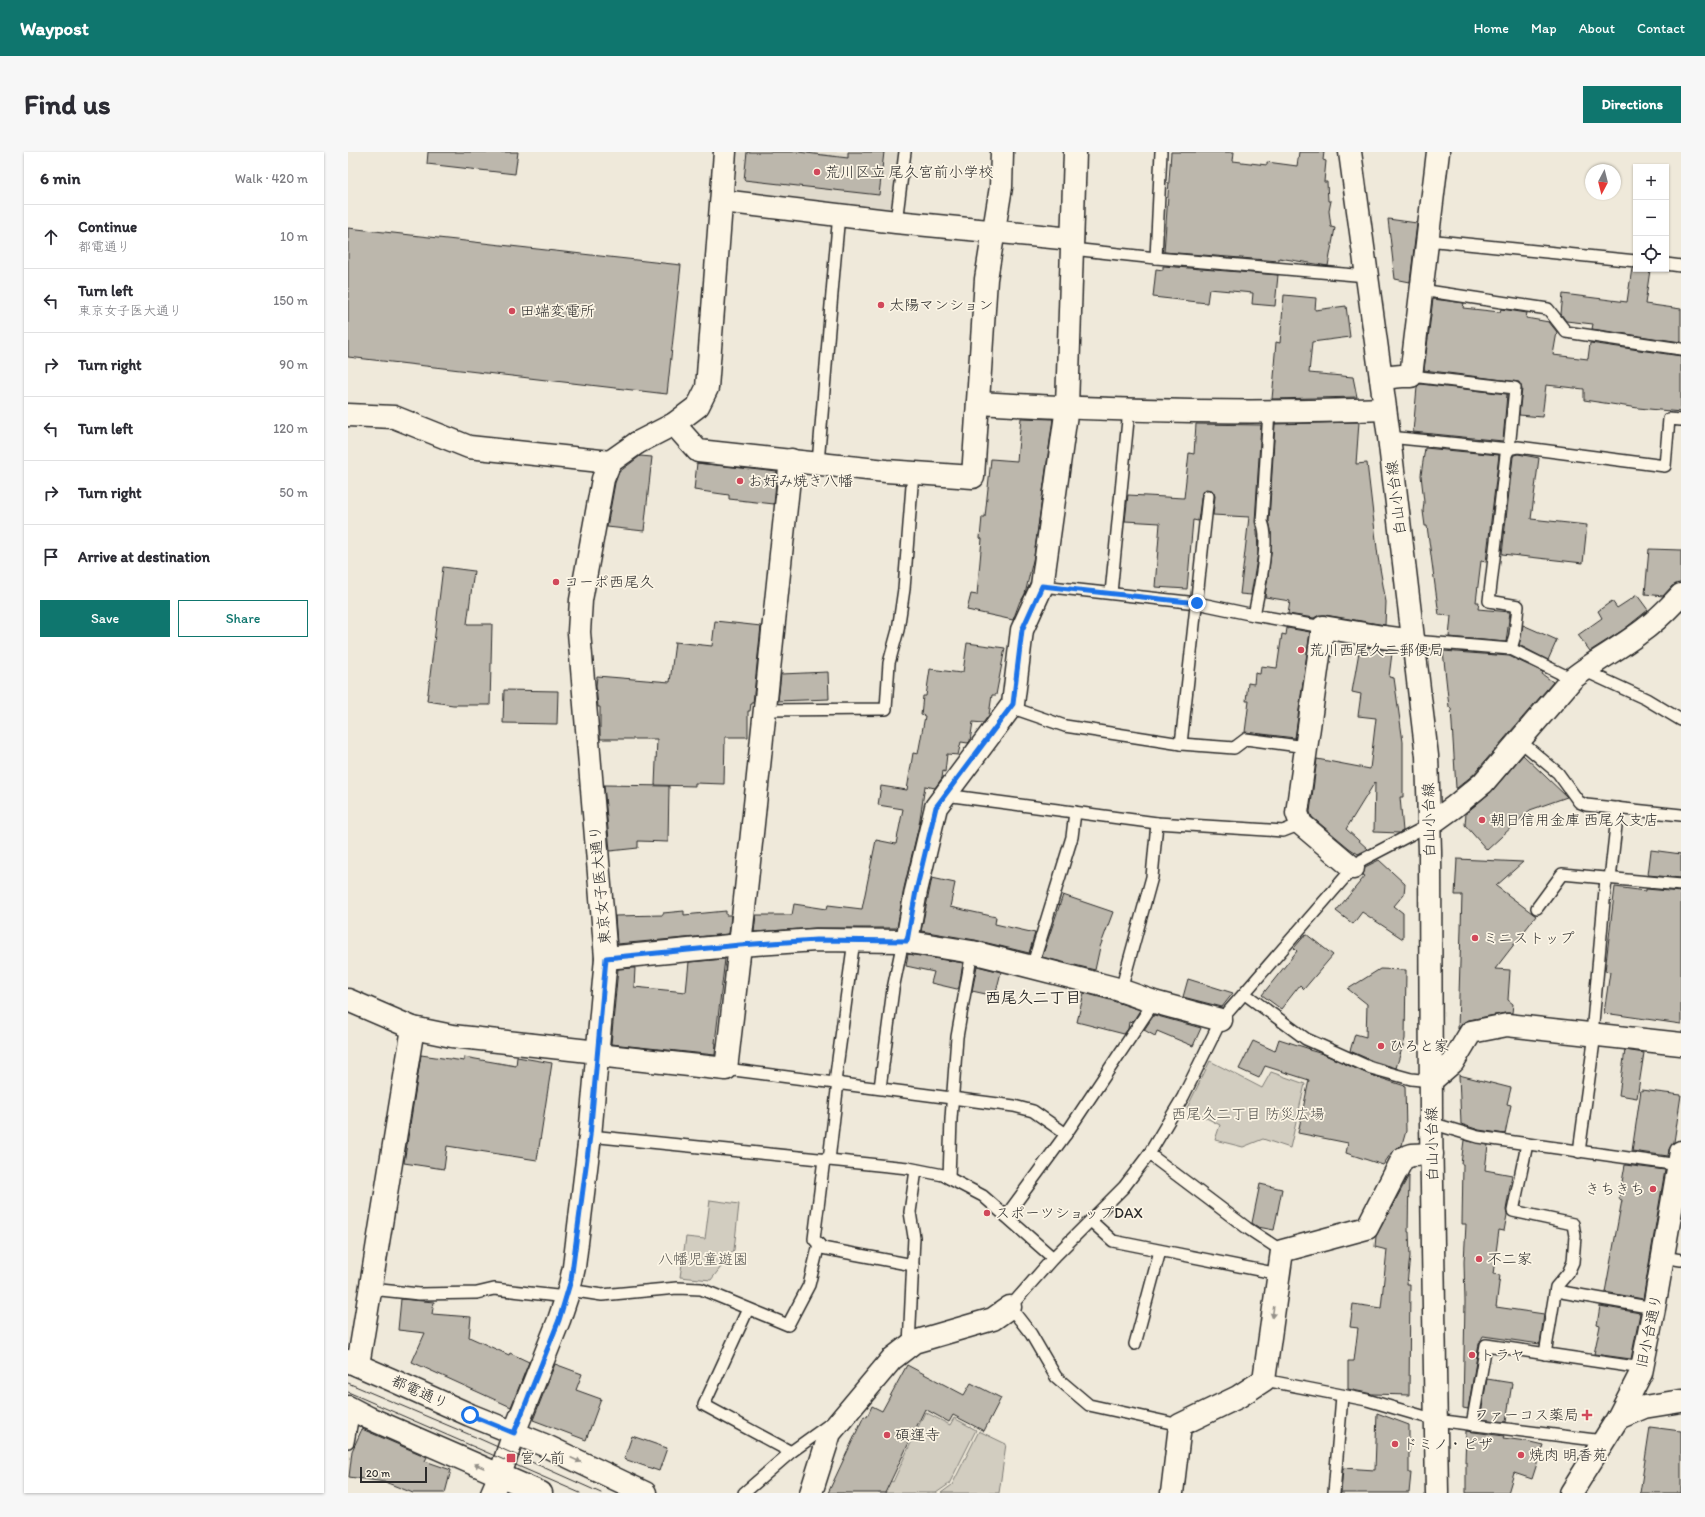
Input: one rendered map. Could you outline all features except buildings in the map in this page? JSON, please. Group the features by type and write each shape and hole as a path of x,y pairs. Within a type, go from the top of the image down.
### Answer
{"street":[{"path":"348,414 394,417 469,447 610,462 637,443 674,424 698,406 707,388 725,152"},
{"path":"674,424 698,451 913,473 973,477 986,279 1000,187 1002,152"},
{"path":"905,941 936,807 1013,704 1022,630 1042,586 1067,407 1075,152"},
{"name":"白山小台線","path":"1350,152 1389,437 1427,756 1430,825 1431,1123 1438,1493"},
{"path":"1381,378 1410,376 1438,152"},
{"path":"722,200 896,222 994,231 1072,244"},
{"path":"978,403 1129,410 1269,411 1385,409"},
{"path":"348,1000 413,1028 452,1036 589,1051 606,1056 726,1069 791,460"},
{"name":"東京女子医大通り","path":"496,1484 514,1433 559,1320 567,1294 574,1267 590,1136 606,958 579,632 581,600 603,479 610,462"},
{"path":"1430,825 1483,782 1578,674 1639,634 1669,608 1681,595"},
{"path":"1353,868 1301,824 1298,813 1323,627 1383,638 1414,641"},
{"path":"606,958 740,945 816,940 905,941 972,952 1121,990 1154,1002 1221,1020"},
{"path":"1431,1081 1453,1062 1471,1032 1507,1025 1681,1044"},
{"path":"353,1363 371,1289 413,1028"},
{"path":"1172,1493 1180,1425 1238,1397 1264,1380 1282,1251 1367,1228 1403,1158 1412,1155 1432,1154"},
{"name":"旧小台通り","path":"1571,1493 1618,1418 1642,1368 1654,1308 1672,1259 1680,1158"},
{"path":"811,1493 830,1433 892,1359 914,1342 993,1319 1010,1307"},
{"name":"都電通り","path":"353,1363 470,1415 544,1445 645,1493"},
{"path":"1618,1418 1644,1407 1681,1401"},
{"path":"351,1408 496,1484 541,1493"}],"lane":[{"path":"896,222 905,152"},
{"path":"1156,258 1160,152"},
{"path":"818,463 825,388 829,318 839,215"},
{"path":"1427,240 1633,261"},
{"path":"1072,244 1156,258 1367,276"},
{"path":"1669,264 1681,266"},
{"path":"1421,290 1548,309 1566,332 1681,349"},
{"path":"1410,376 1515,388 1509,449 1506,455 1489,601 1518,606 1515,635 1510,649"},
{"path":"1110,593 1129,410"},
{"path":"1254,615 1264,558 1266,529 1262,522 1269,411"},
{"path":"1389,437 1509,449 1518,447 1665,466 1670,419 1681,420"},
{"path":"764,710 886,709 889,663 898,630 904,589 913,473"},
{"path":"1181,744 1208,496"},
{"path":"1042,586 1197,603 1323,627"},
{"path":"1414,641 1510,649 1646,699 1681,720"},
{"path":"1010,707 1065,726 1181,744 1234,748 1246,739 1306,748"},
{"path":"1520,741 1558,773 1579,802 1586,805 1681,815"},
{"path":"945,795 1157,823 1283,831 1301,824"},
{"path":"1579,1152 1593,1034 1608,879 1618,808"},
{"path":"1032,967 1072,837 1075,812"},
{"path":"1121,990 1152,877 1157,823"},
{"path":"1180,1425 1089,1405 1056,1377 1031,1334 1010,1307 1053,1258 1124,1187 1149,1154 1182,1097 1221,1020 1245,994 1303,924 1362,860 1430,825"},
{"path":"1537,908 1562,874 1681,885"},
{"path":"854,940 837,1082 814,1239 822,1248 913,1265"},
{"path":"880,1088 893,989 905,941"},
{"path":"949,1178 957,1037 972,952"},
{"path":"1245,994 1306,1039 1371,1068 1411,1079 1431,1081"},
{"path":"1006,1216 1066,1134 1154,1002"},
{"path":"726,1069 837,1082 1014,1106 1033,1111 1066,1134"},
{"path":"1431,1123 1478,1137 1579,1152 1680,1158"},
{"path":"590,1136 826,1160 916,1170 943,1175 983,1196 1053,1258"},
{"path":"1527,1144 1513,1211 1573,1224 1575,1236 1573,1262 1568,1273 1556,1286 1545,1354"},
{"path":"1149,1154 1247,1228 1282,1251"},
{"path":"909,1346 914,1238 910,1212 916,1170"},
{"path":"1091,1221 1113,1241 1279,1274"},
{"path":"371,1289 419,1294 477,1293 494,1289 602,1295 677,1288 701,1289 788,1325 809,1285 819,1244"},
{"path":"1135,1344 1160,1251"},
{"path":"1556,1290 1654,1308"},
{"path":"748,1309 704,1405 791,1452"},
{"path":"1472,1425 1486,1345 1642,1368"},
{"path":"1264,1380 1367,1400 1436,1420 1604,1441"},
{"path":"1334,1493 1342,1396"},
{"path":"348,1442 351,1408"},
{"path":"744,1493 791,1452 845,1414"}],"shaded area":[{"name":"荒川区立 尾久宮前小学校","path":"738,152 900,152 892,215 734,192"}],"green space":[{"name":"西尾久二丁目 防災広場","path":"1210,1061 1262,1088 1271,1072 1305,1084 1290,1148 1263,1139 1243,1147 1215,1140 1220,1125 1187,1108"},
{"name":"八幡児童遊園","path":"710,1200 739,1204 734,1250 711,1280 680,1277 686,1237 705,1239"},
{"path":"925,1412 950,1425 954,1418 976,1430 949,1484 936,1493 878,1493 885,1478 893,1482"},
{"path":"979,1431 1006,1444 999,1493 941,1493 952,1485"}],"tram line":[{"path":"348,1383 480,1439 601,1493"},
{"path":"348,1392 580,1493"}],"place":[{"name":"荒川区立 尾久宮前小学校","path":"817,172"},
{"name":"太陽マンション","path":"881,305"},
{"name":"田端変電所","path":"512,311"},
{"name":"お好み焼き八幡","path":"740,481"},
{"name":"コーポ西尾久","path":"556,582"},
{"name":"荒川西尾久二郵便局","path":"1301,650"},
{"name":"朝日信用金庫 西尾久支店","path":"1482,820"},
{"name":"ミニストップ","path":"1475,938"},
{"name":"ひろと家","path":"1381,1046"},
{"name":"きちきち","path":"1653,1189"},
{"name":"スポーツショップDAX","path":"987,1213"},
{"name":"不二家","path":"1479,1259"},
{"name":"トラヤ","path":"1472,1355"},
{"name":"ファーコス薬局","path":"1587,1415"},
{"name":"碩運寺","path":"887,1435"},
{"name":"ドミノ・ピザ","path":"1395,1444"},
{"name":"焼肉 明香苑","path":"1521,1455"},
{"name":"宮ノ前","path":"511,1458"}],"district":[{"name":"西尾久二丁目","path":"1033,997"}],"route":[{"path":"470,1415 514,1433 559,1320 569,1290 574,1267 590,1136 606,958 740,945 816,940 907,941 916,891 936,807 1013,704 1022,630 1042,586 1197,603"}]}
